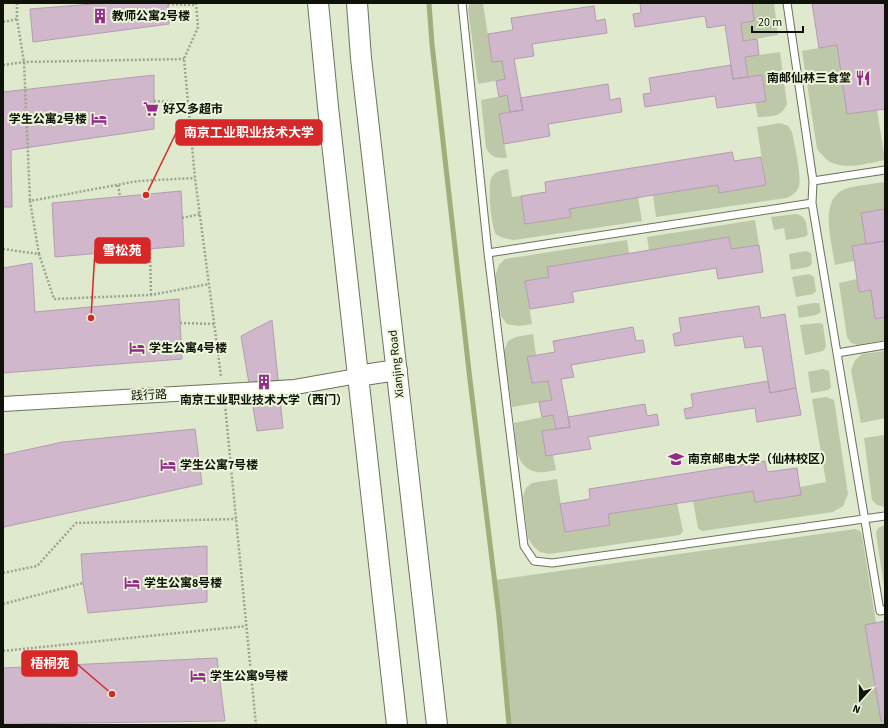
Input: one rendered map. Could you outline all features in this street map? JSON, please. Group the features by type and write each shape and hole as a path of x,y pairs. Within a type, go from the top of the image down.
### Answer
{"main road":[{"path":"318,3 357,376 396,725"},
{"name":"Xianjing Road","path":"357,3 361,58 437,725"},
{"path":"357,376 397,370"}],"street":[{"name":"践行路","path":"3,404 295,387 357,376"}],"lane":[{"path":"462,3 488,254 524,546 534,561 552,563 885,516"},
{"path":"788,3 813,181 812,203 866,519 880,611 885,610"},
{"path":"813,181 885,170"},
{"path":"488,254 812,203"},
{"path":"837,353 885,345"}],"path":[{"path":"17,3 17,19 24,62 30,201 39,254 54,299 151,295 209,284"},
{"path":"168,4 196,4 198,27 184,59 195,178 223,391 256,725"},
{"path":"3,22 17,19"},
{"path":"3,64 24,62 184,59"},
{"path":"154,101 188,103"},
{"path":"30,201 138,181 195,178"},
{"path":"118,185 120,196"},
{"path":"182,218 200,214"},
{"path":"3,249 39,254"},
{"path":"150,249 151,295"},
{"path":"180,323 214,324"},
{"path":"3,573 37,566 76,522 236,519"},
{"path":"3,604 83,583"},
{"path":"3,651 246,626"}],"green space":[{"path":"470,3 483,3 492,62 502,61 505,79 478,84 468,9"},
{"path":"752,3 774,3 778,35 743,41 741,23 754,20"},
{"path":"837,45 847,114 877,110 885,160 855,166 839,165 826,159 817,149 802,51"},
{"path":"780,52 787,104 785,109 779,114 758,117 755,102 766,100 762,75 748,77 745,57"},
{"path":"507,95 510,112 499,114 507,158 492,156 486,148 481,100"},
{"path":"780,123 788,126 792,132 797,159 800,182 797,190 792,195 786,198 656,217 653,195 718,185 719,193 766,185 757,127"},
{"path":"508,169 512,197 521,196 526,224 570,217 569,209 638,197 642,221 514,240 502,237 496,234 494,230 490,205 490,187 492,177 495,173"},
{"path":"885,182 885,209 866,244 852,246 854,261 835,265 829,221 829,210 832,201 838,193 848,188"},
{"path":"796,214 805,219 808,235 786,240 784,228 774,230 771,217"},
{"path":"755,220 759,245 731,249 729,237 649,250 647,237"},
{"path":"627,240 629,254 548,268 549,277 525,281 532,324 519,326 507,324 501,316 495,276 499,265 505,259"},
{"path":"806,251 811,253 812,264 808,267 791,270 789,254"},
{"path":"809,274 814,277 816,291 813,294 796,297 792,277"},
{"path":"857,279 859,292 871,290 875,319 885,317 885,340 858,345 851,343 847,337 839,283"},
{"path":"819,303 821,312 816,315 799,318 797,306"},
{"path":"823,324 826,347 823,351 805,355 800,325"},
{"path":"533,334 536,355 528,357 532,383 548,381 552,400 512,407 504,351 508,341 516,337"},
{"path":"885,351 885,418 861,423 851,370 855,360 862,354"},
{"path":"823,369 829,371 831,387 828,390 811,393 808,372"},
{"path":"826,397 834,400 848,494 843,506 833,512 702,531 698,528 693,501 753,491 755,502 801,495 800,487 826,482 812,399"},
{"path":"553,415 556,429 542,432 546,456 553,455 556,470 537,472 529,470 520,460 516,446 514,423"},
{"path":"885,435 885,507 877,505 872,500 864,438"},
{"path":"557,479 565,532 610,525 608,514 677,503 683,531 680,535 549,554 540,552 533,546 528,538 523,496 526,488 532,483"},
{"path":"885,525 885,593 876,533 878,528"},
{"path":"855,529 860,531 862,535 876,623 865,625 881,721 885,720 885,725 509,725 495,580"}],"building":[{"name":"教师公寓2号楼","path":"105,3 168,3 169,24 33,42 30,9"},
{"path":"640,3 752,3 754,21 741,23 743,41 757,39 759,55 745,57 748,77 733,79 725,25 707,28 705,16 635,27 633,14 641,13"},
{"name":"南邮仙林三食堂","path":"812,3 885,3 885,109 847,114 837,45 819,48"},
{"path":"594,6 596,21 605,19 607,33 532,44 534,56 514,59 523,110 510,112 507,95 499,97 496,81 505,79 502,61 492,62 488,34 513,30 511,18"},
{"path":"731,65 733,79 762,75 766,101 717,108 715,96 645,107 643,94 651,93 649,78"},
{"path":"154,75 154,129 11,150 12,207 3,207 3,92"},
{"path":"608,84 610,100 620,98 622,112 548,124 550,136 504,144 499,114 523,110 520,98"},
{"path":"732,152 734,161 761,157 766,185 719,193 718,185 653,195 569,209 571,217 525,224 521,196 546,192 545,182"},
{"path":"181,191 184,246 55,257 52,203"},
{"path":"885,209 885,250 884,241 866,244 861,213"},
{"path":"729,237 731,249 759,245 763,272 718,279 716,268 572,292 574,302 530,309 525,281 549,277 547,267"},
{"path":"884,241 885,317 875,319 871,290 859,292 852,246"},
{"path":"32,263 35,312 179,299 182,359 3,373 3,268"},
{"path":"759,306 761,318 785,314 796,388 770,393 762,346 745,348 743,336 675,346 673,334 681,332 679,318"},
{"name":"南京工业职业技术大学（西门）","path":"272,320 283,428 257,431 241,336"},
{"path":"633,327 636,341 643,340 645,352 571,365 574,377 561,379 570,427 556,429 553,415 542,417 539,402 552,400 548,381 532,383 527,357 555,352 553,341"},
{"path":"768,381 770,393 796,388 801,415 757,422 755,408 686,419 684,409 693,407 691,394"},
{"path":"645,404 647,416 657,414 659,425 588,437 591,449 546,456 542,431 570,427 568,417"},
{"path":"195,429 202,484 4,527 3,532 3,455 63,442"},
{"path":"765,461 767,472 797,468 801,495 755,502 753,491 608,514 610,525 565,532 560,504 590,499 589,489"},
{"path":"207,546 207,602 88,613 83,583 81,554"},
{"path":"885,621 885,720 881,721 865,625"},
{"path":"217,658 225,721 3,724 3,668"}],"waterway":[{"path":"429,3 432,44 470,380 499,617 509,725"}],"place":[{"name":"教师公寓2号楼","path":"100,16"},
{"name":"南邮仙林三食堂","path":"863,78"},
{"name":"好又多超市","path":"151,109"},
{"name":"学生公寓2号楼","path":"99,119"},
{"name":"南京工业职业技术大学","path":"146,195"},
{"name":"雪松苑","path":"91,318"},
{"name":"学生公寓4号楼","path":"137,348"},
{"name":"南京工业职业技术大学（西门）","path":"264,382"},
{"name":"南京邮电大学（仙林校区）","path":"676,459"},
{"name":"学生公寓7号楼","path":"168,465"},
{"name":"学生公寓8号楼","path":"132,583"},
{"name":"学生公寓9号楼","path":"198,676"},
{"name":"梧桐苑","path":"112,694"}]}
